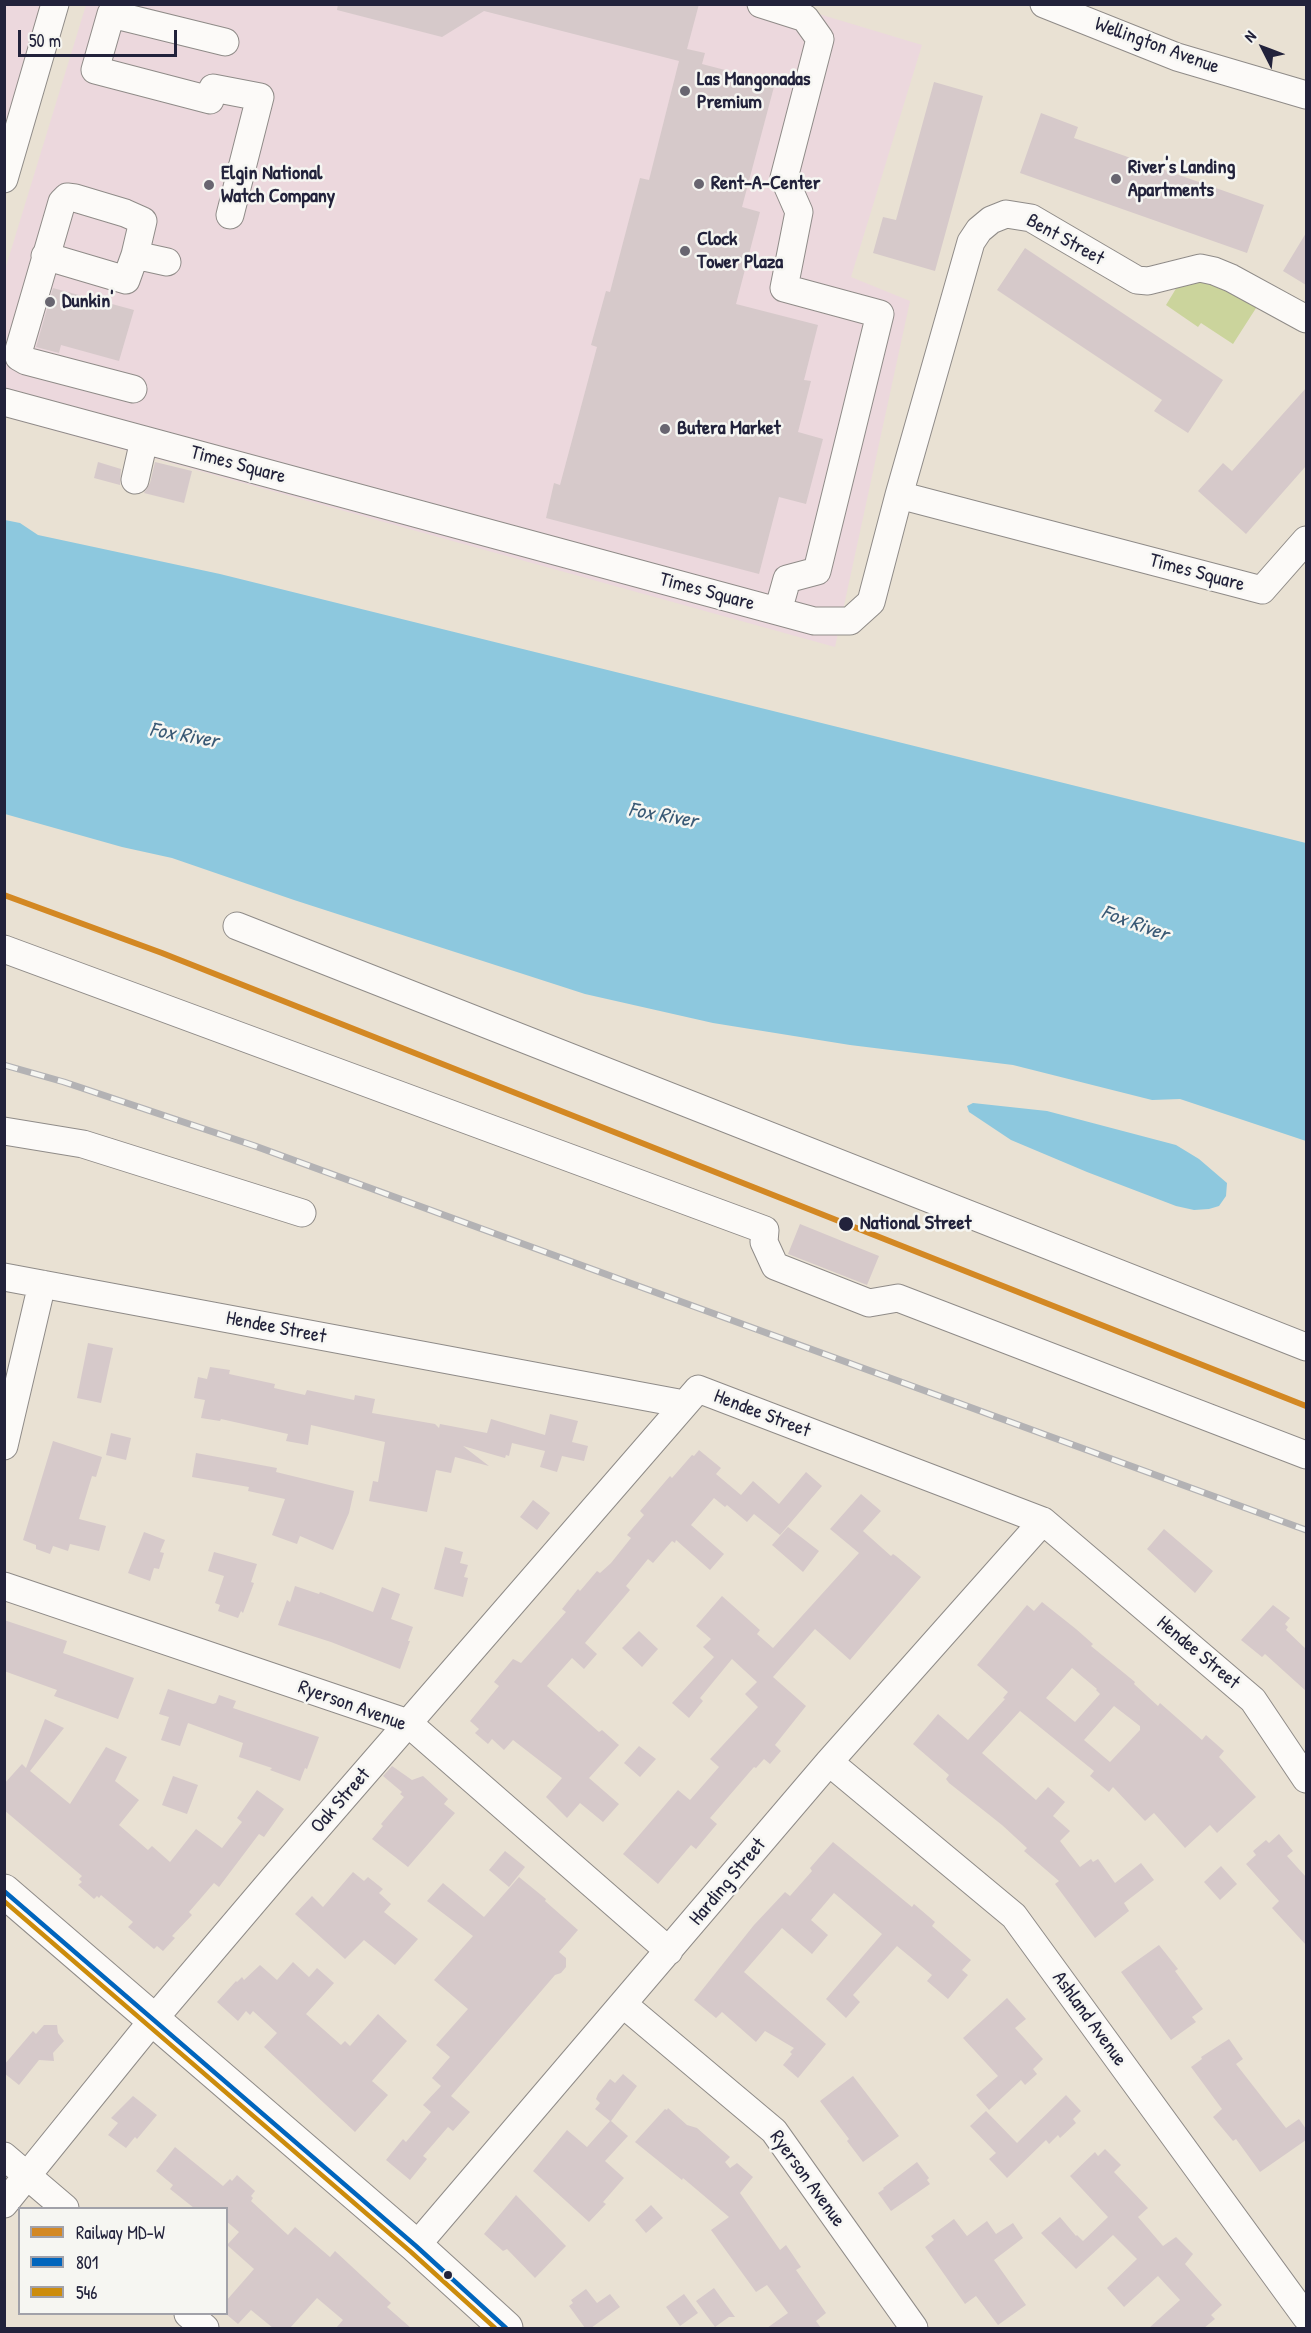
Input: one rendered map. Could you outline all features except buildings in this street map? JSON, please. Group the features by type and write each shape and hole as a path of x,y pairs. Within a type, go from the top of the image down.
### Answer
{"main road":[{"path":"4,1891 416,2246 506,2328"}],"street":[{"path":"4,179 14,120 55,4"},
{"path":"761,4 805,18 820,39 784,178 799,212 784,288 880,314 817,571 787,579 778,611"},
{"name":"Wellington Avenue","path":"1044,4 1177,57 1306,94"},
{"path":"225,42 111,14 95,70 211,94 260,97 230,216"},
{"path":"45,256 126,280 143,221 125,213 67,197 59,208 45,256 18,353 19,357 26,361 134,389"},
{"name":"Bent Street","path":"898,495 971,242 979,230 991,220 1006,214 1031,218 1137,280 1148,281 1200,268 1214,272 1231,278 1306,319"},
{"path":"135,255 167,262"},
{"name":"Times Square","path":"4,402 814,621 850,621 871,602 898,495 1262,590 1306,540"},
{"path":"135,480 144,440"},
{"path":"237,926 1306,1347"},
{"path":"4,949 765,1230 764,1242 775,1266 869,1303 898,1298 1306,1455"},
{"path":"4,1131 83,1144 302,1213"},
{"name":"Hendee Street","path":"4,1277 684,1404 698,1389 1042,1521 1253,1700 1306,1779"},
{"path":"4,1446 42,1284"},
{"name":"Oak Street","path":"4,2204 153,2020 684,1404"},
{"name":"Harding Street","path":"416,2246 829,1762 1042,1521"},
{"name":"Ryerson Avenue","path":"4,1586 408,1724 669,1951"},
{"name":"Ashland Avenue","path":"829,1762 1014,1916 1301,2318"},
{"name":"Ryerson Avenue","path":"623,2004 774,2131 914,2328"},
{"path":"4,2156 64,2207"},
{"path":"190,2315 205,2328"}],"shaded area":[{"path":"5,5 55,5 5,179"},
{"name":"Clock Tower Plaza","path":"86,5 789,5 922,45 851,277 910,301 835,647 5,417 4,273"}],"green space":[{"path":"1202,281 1215,284 1258,305 1233,344 1201,323 1198,327 1166,305 1177,287"}],"water":[{"name":"Fox River","path":"5,520 20,523 38,535 220,574 1306,843 1306,1141 1180,1099 1152,1100 1013,1065 850,1045 713,1023 585,994 172,858 122,847 5,814"},
{"path":"973,1103 1047,1111 1176,1145 1199,1159 1227,1183 1226,1196 1219,1206 1209,1209 1194,1210 1176,1206 1011,1140 969,1112 967,1106"}],"railway":[{"path":"4,1065 64,1082 255,1146 1306,1530"}],"rail line":[{"name":"MD-W","path":"4,895 162,953 1306,1406"}],"transit line":[{"name":"801","path":"4,1891 416,2246 506,2328"},
{"name":"546","path":"4,1901 411,2252 495,2328"}],"place":[{"name":"Las Mangonadas Premium","path":"685,91"},
{"name":"River's Landing Apartments","path":"1116,179"},
{"name":"Rent-A-Center","path":"699,184"},
{"name":"Elgin National Watch Company","path":"209,185"},
{"name":"Clock Tower Plaza","path":"685,251"},
{"name":"Dunkin'","path":"50,302"},
{"name":"Butera Market","path":"665,429"},
{"name":"National Street","path":"846,1224"}]}
